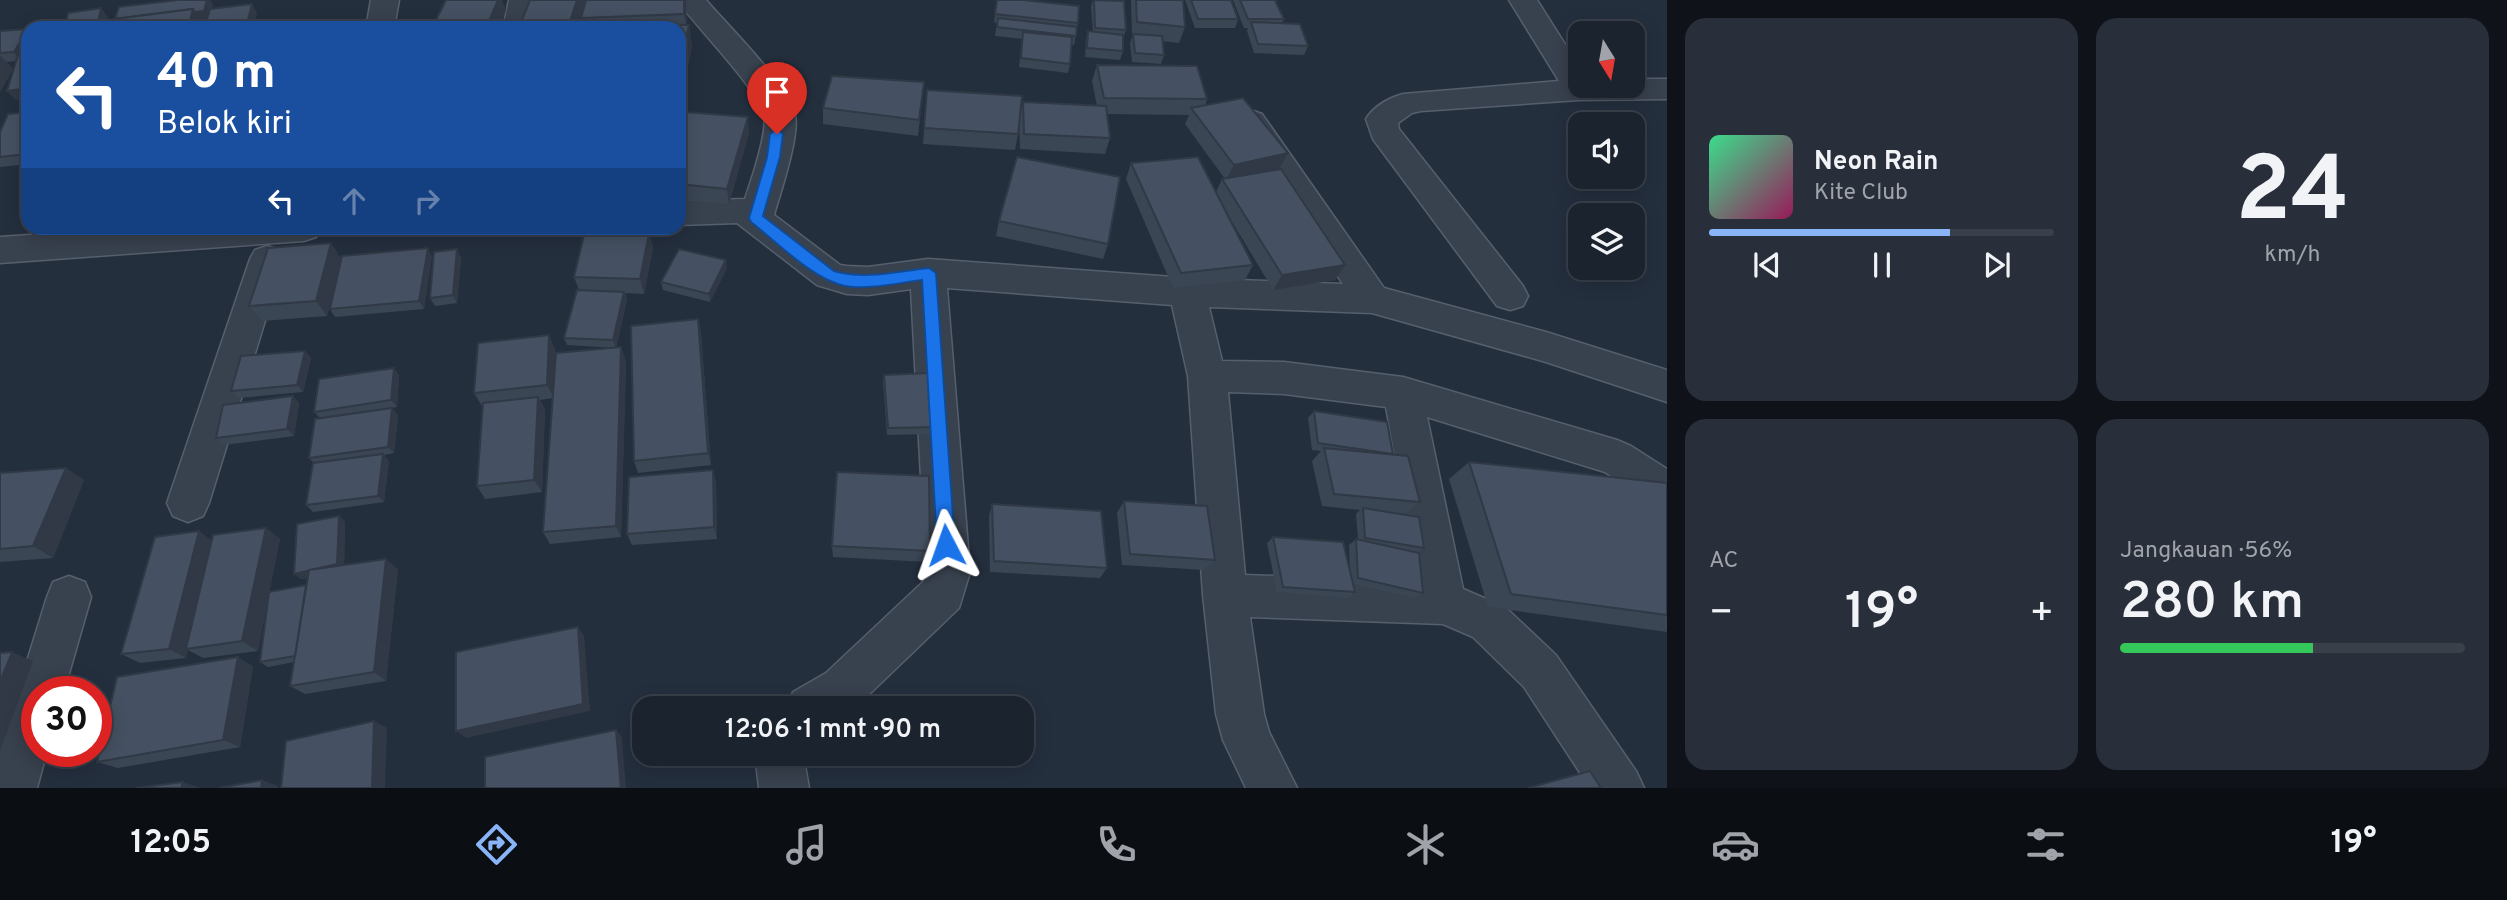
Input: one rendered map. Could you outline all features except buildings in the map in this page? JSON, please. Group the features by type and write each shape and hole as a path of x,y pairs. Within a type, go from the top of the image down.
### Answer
{"street":[{"path":"381,21 384,0"},
{"path":"518,21 523,0"},
{"path":"691,0 769,94 780,117 774,157 756,218"},
{"path":"1523,0 1568,72"},
{"path":"1645,89 1667,89"},
{"path":"1510,296 1384,131 1382,119 1403,104 1412,102 1568,91"},
{"path":"1247,113 1372,299"},
{"path":"686,213 744,211 829,275 847,280 868,281 929,273 1186,292 1372,299 1546,347 1667,386"},
{"path":"0,250 207,235"},
{"path":"188,503 288,235"},
{"path":"831,696 842,689 943,593 948,572 929,273"},
{"path":"1186,292 1207,376 1225,595 1240,714 1247,740 1272,788"},
{"path":"1207,376 1284,378 1403,393 1617,458 1667,491"},
{"path":"1403,393 1444,603"},
{"path":"1225,595 1444,603 1489,622 1539,671 1619,788"},
{"path":"45,676 69,597"},
{"path":"12,788 21,758"},
{"path":"781,766 784,788"}],"route":[{"path":"777,134 774,157 756,218 829,275 847,280 868,281 929,273 946,545"}]}
